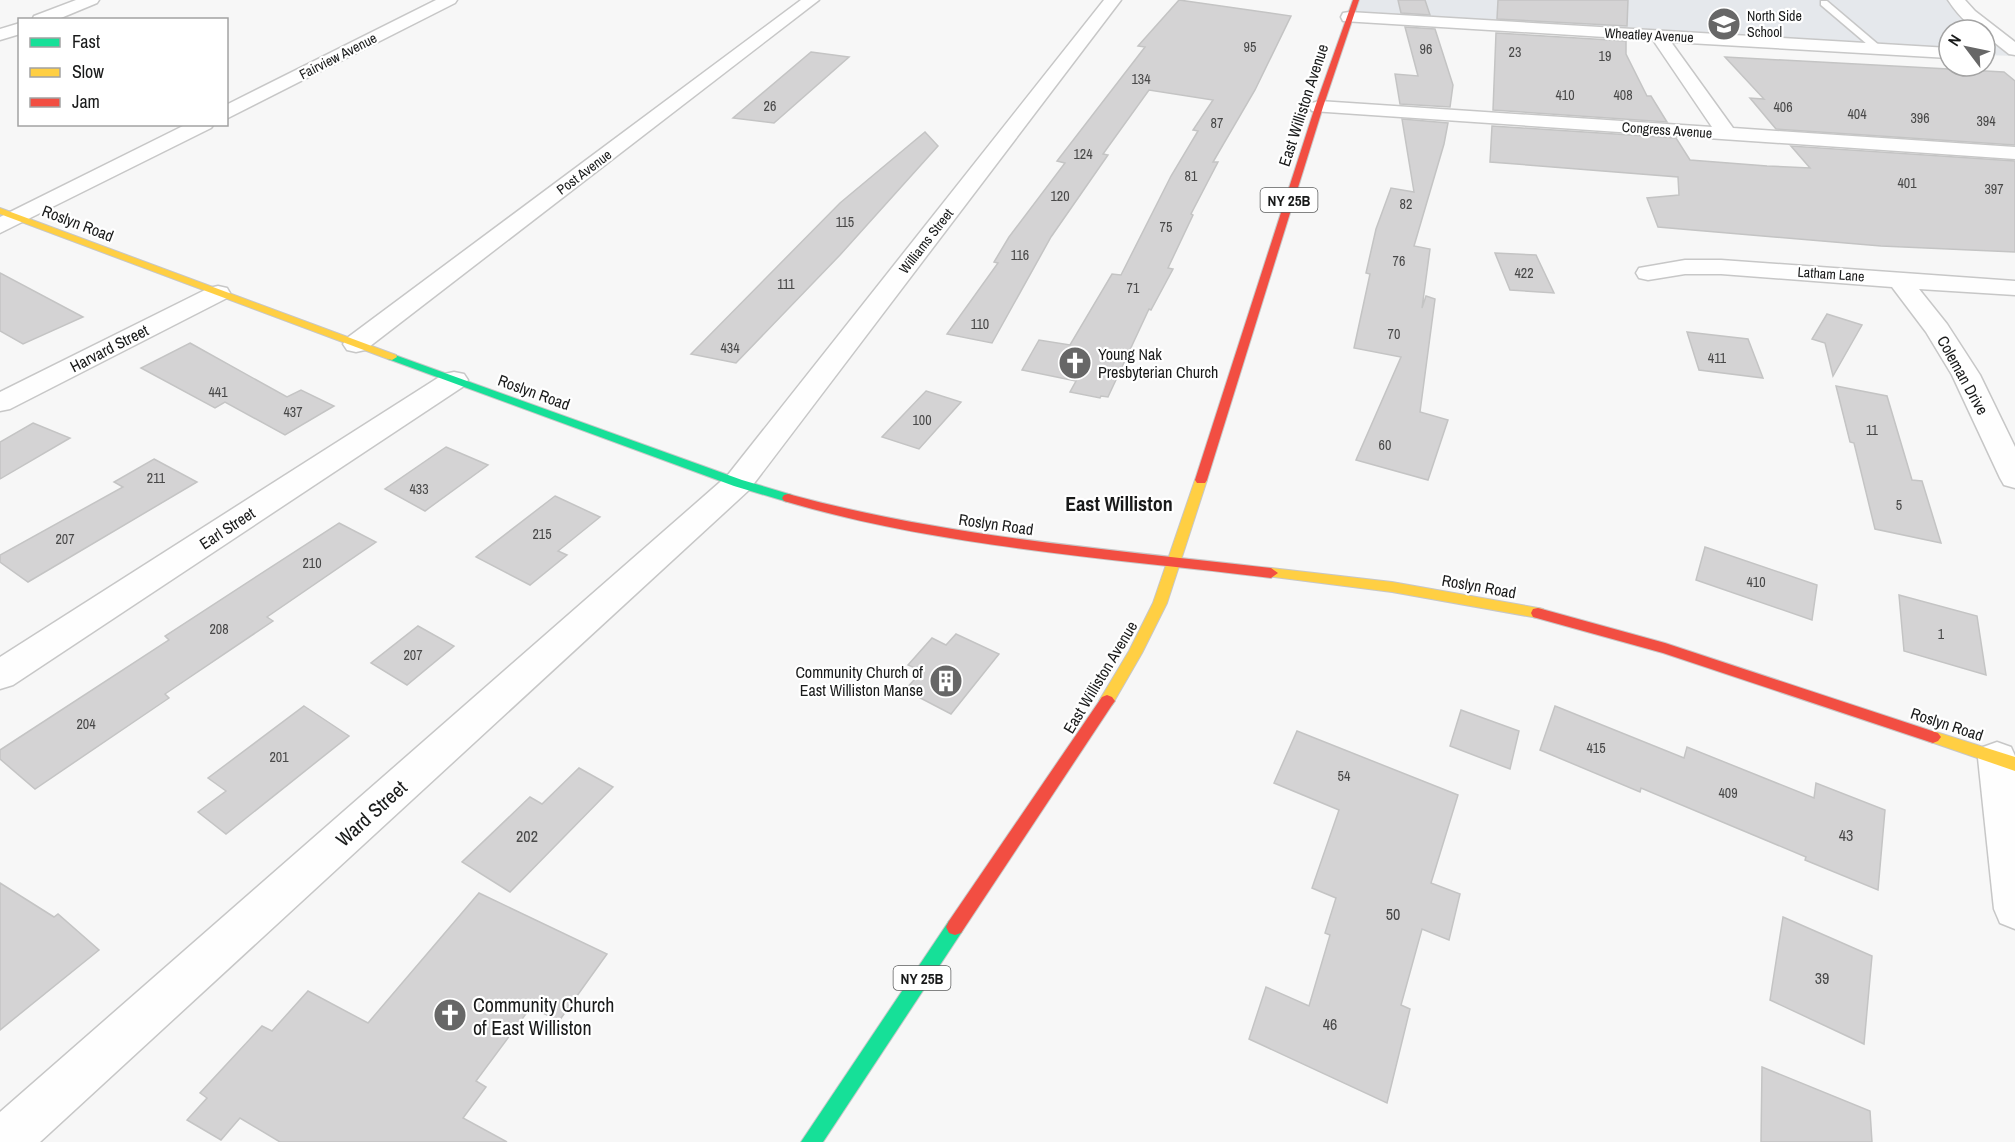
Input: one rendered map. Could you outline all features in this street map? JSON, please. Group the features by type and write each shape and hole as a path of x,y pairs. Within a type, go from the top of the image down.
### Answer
{"main road":[{"name":"East Williston Avenue","path":"811,1142 1027,823 1124,675 1154,618 1175,560 1353,7"},
{"name":"Roslyn Road","path":"6,219 218,293 738,483 842,513 947,534 1392,587 1577,622 1665,648 2006,761"}],"street":[{"path":"45,18 91,0"},
{"name":"Fairview Avenue","path":"228,112 449,0"},
{"name":"Post Avenue","path":"356,344 811,0"},
{"name":"Williams Street","path":"738,483 1113,0"},
{"name":"Wheatley Avenue","path":"1334,0 1353,7 1658,35 1937,51"},
{"path":"1956,0 1969,15 2015,50"},
{"path":"0,35 18,28"},
{"path":"1658,35 1727,134"},
{"path":"1997,55 2015,56"},
{"name":"Congress Avenue","path":"1319,107 2015,153"},
{"path":"6,219 200,126"},
{"name":"Latham Lane","path":"1648,273 1685,267 1721,267 2015,288"},
{"name":"Coleman Drive","path":"1899,279 1938,330 1966,375 2015,478"},
{"name":"Harvard Street","path":"0,403 218,293"},
{"name":"Earl Street","path":"0,675 454,380"},
{"name":"Ward Street","path":"3,1142 738,483"},
{"path":"2006,761 2015,909"}],"lane":[{"path":"1824,3 1877,48"}],"shaded area":[{"name":"North Side School","path":"1356,0 1956,0 1977,18 1937,18 1937,52 1349,17"},
{"name":"North Side School","path":"1997,35 2015,50 2015,56 1997,55"}],"building":[{"path":"1179,0 1291,16 1255,90 1213,162 1218,162 1191,214 1193,215 1168,268 1173,269 1151,310 1149,309 1108,397 1101,396 1100,398 1070,392 1076,381 1022,370 1039,340 1070,345 1112,274 1121,275 1171,176 1198,131 1193,130 1213,100 1149,90 1103,154 1108,155 1051,237 992,343 947,334 998,263 994,262 1009,237 1065,163 1057,161 1145,47 1138,46"},
{"path":"1398,0 1425,0 1430,15 1401,13"},
{"path":"1498,0 1628,0 1627,26 1497,19"},
{"path":"1405,27 1435,29 1453,85 1450,107 1400,104 1395,74 1418,76"},
{"path":"1496,33 1626,41 1626,54 1647,96 1651,96 1667,122 1493,110"},
{"path":"811,52 849,57 774,123 733,118"},
{"path":"1725,57 1937,68 1937,78 1997,78 1997,72 2004,72 2015,81 2015,145 1776,129 1750,98 1764,99"},
{"path":"1402,119 1448,123 1414,246 1430,249 1422,308 1426,296 1435,299 1420,412 1448,420 1428,480 1356,460 1401,357 1354,348 1370,274 1366,273 1376,229 1391,188 1414,192"},
{"path":"1492,126 1676,138 1690,160 1767,166 1810,168 1791,146 2015,161 2015,252 1881,246 1658,227 1647,198 1679,195 1678,177 1490,162"},
{"path":"925,132 938,146 840,255 736,363 691,354 840,203"},
{"path":"1495,253 1536,255 1554,293 1510,290"},
{"path":"0,273 83,317 23,344 0,331"},
{"path":"1827,314 1862,325 1833,376 1825,343 1812,339"},
{"path":"1687,332 1748,339 1763,378 1699,370"},
{"path":"190,343 287,397 301,390 334,406 285,435 225,402 215,408 141,368"},
{"path":"1836,386 1887,396 1912,480 1922,481 1941,543 1875,529 1854,443 1850,442"},
{"path":"926,391 961,402 919,449 882,437"},
{"path":"33,423 70,438 0,479 0,442"},
{"path":"446,447 488,465 425,511 385,489"},
{"path":"154,459 197,482 28,582 0,562 0,555 123,487 114,482"},
{"path":"555,496 600,517 558,551 567,555 530,585 476,557"},
{"path":"339,523 376,542 267,617 273,621 165,694 169,698 35,789 0,759 0,750 169,640 165,636"},
{"path":"1705,547 1817,585 1812,620 1696,580"},
{"path":"1899,595 1977,616 1986,675 1904,651"},
{"path":"418,626 454,646 407,685 371,663"},
{"name":"Community Church of East Williston Manse","path":"956,634 999,654 951,714 905,690 922,671 908,665 932,638 946,645"},
{"path":"304,706 349,736 226,834 198,812 226,791 208,778"},
{"path":"1555,706 1684,758 1687,747 1814,798 1816,783 1885,810 1878,890 1805,860 1806,857 1641,788 1640,792 1540,750"},
{"path":"1461,710 1519,731 1510,769 1450,746"},
{"path":"1297,731 1458,795 1431,883 1460,894 1449,940 1422,929 1401,1005 1410,1009 1387,1103 1249,1039 1266,987 1309,1006 1330,935 1325,933 1336,898 1312,888 1339,810 1274,783"},
{"path":"579,768 613,787 510,892 462,862 530,797 542,804"},
{"path":"0,883 54,917 58,914 99,950 0,1030"},
{"name":"Community Church of East Williston","path":"479,893 607,954 559,1021 531,1007 476,1081 486,1087 463,1118 507,1142 280,1142 240,1118 221,1140 187,1120 207,1098 200,1093 262,1026 272,1031 308,991 368,1023"},
{"path":"1783,917 1872,956 1864,1044 1770,1000"},
{"path":"1762,1067 1870,1111 1872,1142 1761,1142"}],"traffic: fast":[{"path":"392,357 738,483 788,498"},
{"path":"811,1142 955,927"}],"traffic: slow":[{"path":"0,211 392,357"},
{"path":"1107,701 1160,603 1201,480"},
{"path":"1271,573 1392,587 1538,613"},
{"path":"1933,737 2015,764"}],"traffic: jam":[{"path":"1201,480 1319,107 1356,0"},
{"path":"788,498 815,506 947,534 1271,573"},
{"path":"1538,613 1665,648 1933,737"},
{"path":"955,927 1107,701"}],"place":[{"name":"North Side School","path":"1724,24"},
{"name":"Young Nak Presbyterian Church","path":"1075,363"},
{"name":"Community Church of East Williston Manse","path":"946,681"},
{"name":"Community Church of East Williston","path":"450,1015"}],"district":[{"name":"East Williston","path":"1119,503"}]}
